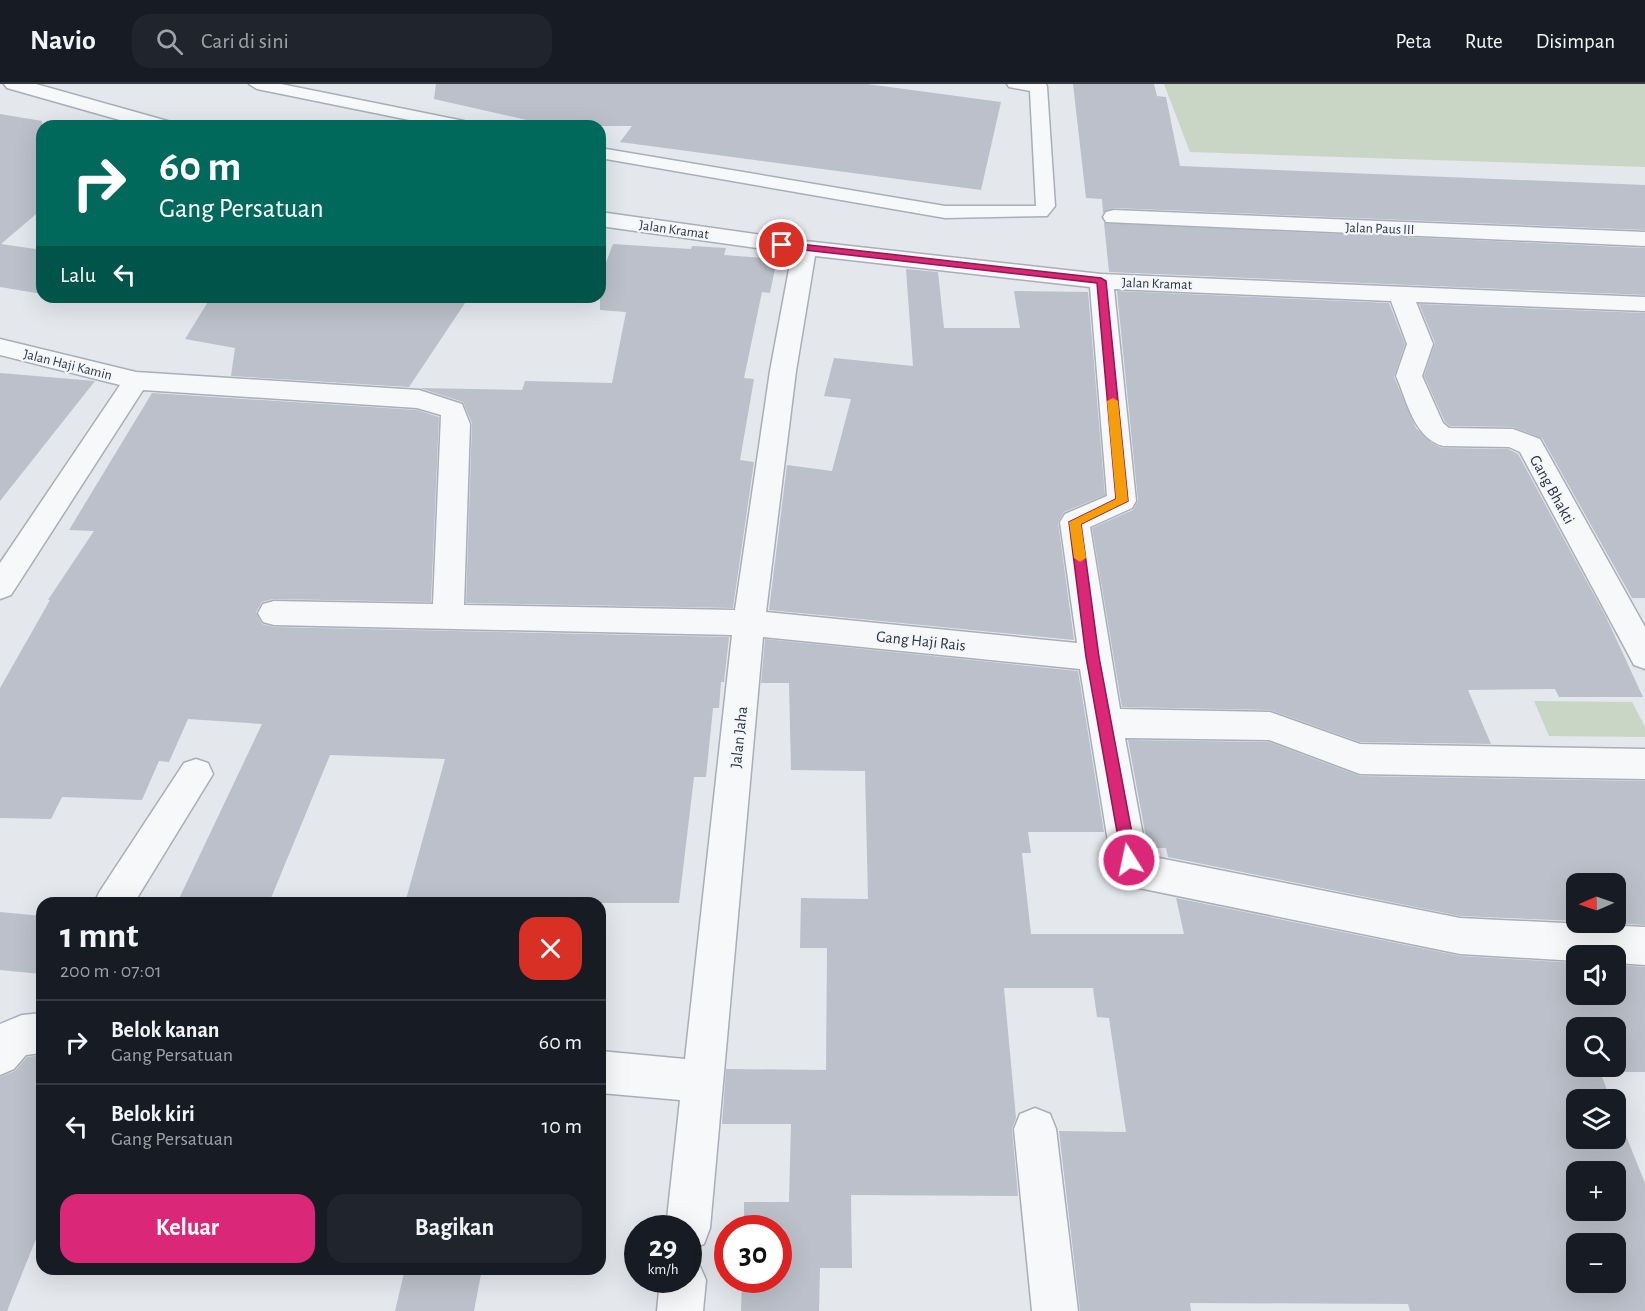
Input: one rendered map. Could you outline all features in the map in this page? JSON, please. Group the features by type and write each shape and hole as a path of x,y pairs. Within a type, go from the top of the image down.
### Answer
{"street":[{"path":"17,90 140,120"},
{"name":"Jalan Paus III","path":"1114,217 1645,239"},
{"name":"Jalan Kramat","path":"606,220 805,248 1101,281 1645,304"},
{"name":"Jalan Jaha","path":"689,1215 749,623 783,371 805,248"},
{"path":"1101,281 1122,501 1075,522 1092,657 1129,860 1138,871 1460,936 1645,946"},
{"name":"Gang Bhakti","path":"1400,292 1420,344 1409,376 1432,428 1443,437 1513,438 1530,446 1645,656"},
{"name":"Jalan Haji Kamin","path":"0,347 136,381 419,399 453,410 456,424 448,615"},
{"path":"0,587 136,381"},
{"name":"Gang Haji Rais","path":"274,613 749,623 1092,657"},
{"path":"1104,723 1270,726 1360,759 1645,764"},
{"path":"117,897 196,774"},
{"path":"606,1073 704,1081"},
{"path":"1035,1129 1056,1311"},
{"path":"680,1311 682,1293"}],"lane":[{"path":"257,84 434,120"},
{"path":"606,154 945,212 1041,212 1046,206 1039,86 1015,84"}],"green space":[{"path":"1164,84 1645,84 1645,167 1190,152"},
{"path":"1534,701 1632,702 1645,727 1645,737 1549,736"}],"building":[{"path":"436,84 867,84 1001,102 981,190 620,142 632,126 606,126 606,120 527,120 434,99"},
{"path":"1073,84 1154,84 1157,96 1166,97 1180,166 1645,185 1645,230 1114,208 1103,213 1102,199 1086,198"},
{"path":"0,114 36,120 36,214 1,244 36,249 36,293 0,287"},
{"path":"1104,223 1645,248 1645,295 1109,272"},
{"path":"613,244 691,249 692,246 726,248 724,255 777,259 770,293 762,292 744,378 754,379 740,460 754,462 733,608 466,603 472,423 463,402 420,388 522,390 525,381 612,383 626,312 600,310 600,303 606,303 606,262"},
{"path":"906,269 938,272 944,328 1020,328 1014,291 1088,292 1105,495 1064,512 1058,522 1074,640 769,610 787,465 832,471 851,399 824,396 834,358 913,366"},
{"path":"1117,291 1389,303 1405,344 1394,377 1416,428 1432,443 1442,448 1508,449 1518,454 1606,617 1643,697 1559,697 1555,689 1468,690 1491,744 1360,742 1270,710 1122,707 1092,528 1133,510 1138,501"},
{"path":"207,303 465,303 409,387 231,376 235,348 185,339"},
{"path":"1419,304 1645,313 1645,598 1632,598 1542,438 1513,427 1450,426 1445,422 1424,376 1435,343"},
{"path":"0,373 95,381 0,501"},
{"path":"152,393 417,410 439,417 431,602 273,599 262,602 256,612 262,624 274,627 729,637 719,708 713,708 706,777 694,777 679,903 606,903 606,897 407,897 445,759 330,755 271,897 180,897 262,724 188,719 169,762 159,761 142,800 62,797 51,819 0,818 0,688 50,600 48,600 94,531 69,530"},
{"path":"765,639 1078,671 1104,832 1028,832 1031,853 1022,853 1031,934 1184,934 1176,898 1460,956 1566,962 1566,1005 1626,1005 1626,966 1645,967 1645,1072 1626,1072 1626,1017 1566,1017 1566,1077 1602,1077 1607,1089 1566,1089 1566,1149 1626,1149 1626,1136 1645,1183 1645,1311 1410,1311 1408,1304 1190,1303 1191,1311 1080,1311 1059,1131 1126,1132 1109,1018 1097,1017 1093,988 1004,988 1016,1118 1012,1129 1018,1196 851,1195 852,1268 820,1268 819,1311 741,1311 742,1293 792,1293 792,1215 744,1215 744,1202 789,1202 791,1124 722,1124 726,1069 826,1070 827,948 800,948 801,898 868,899 865,771 791,770 789,683 761,683"},
{"path":"1128,740 1269,742 1360,776 1645,781 1645,925 1626,924 1626,873 1566,873 1566,921 1460,916 1168,857 1166,848 1148,848"},
{"path":"0,912 36,915 36,973 0,970"},
{"path":"36,1056 36,1239 7,1311 0,1311 0,1077 15,1071 27,1057"},
{"path":"404,1275 481,1275 474,1311 395,1311"}],"slow traffic":[{"path":"1080,558 1075,522 1122,501 1113,401"}],"route":[{"path":"782,245 1101,281 1122,501 1075,522 1092,657 1129,860"}]}
